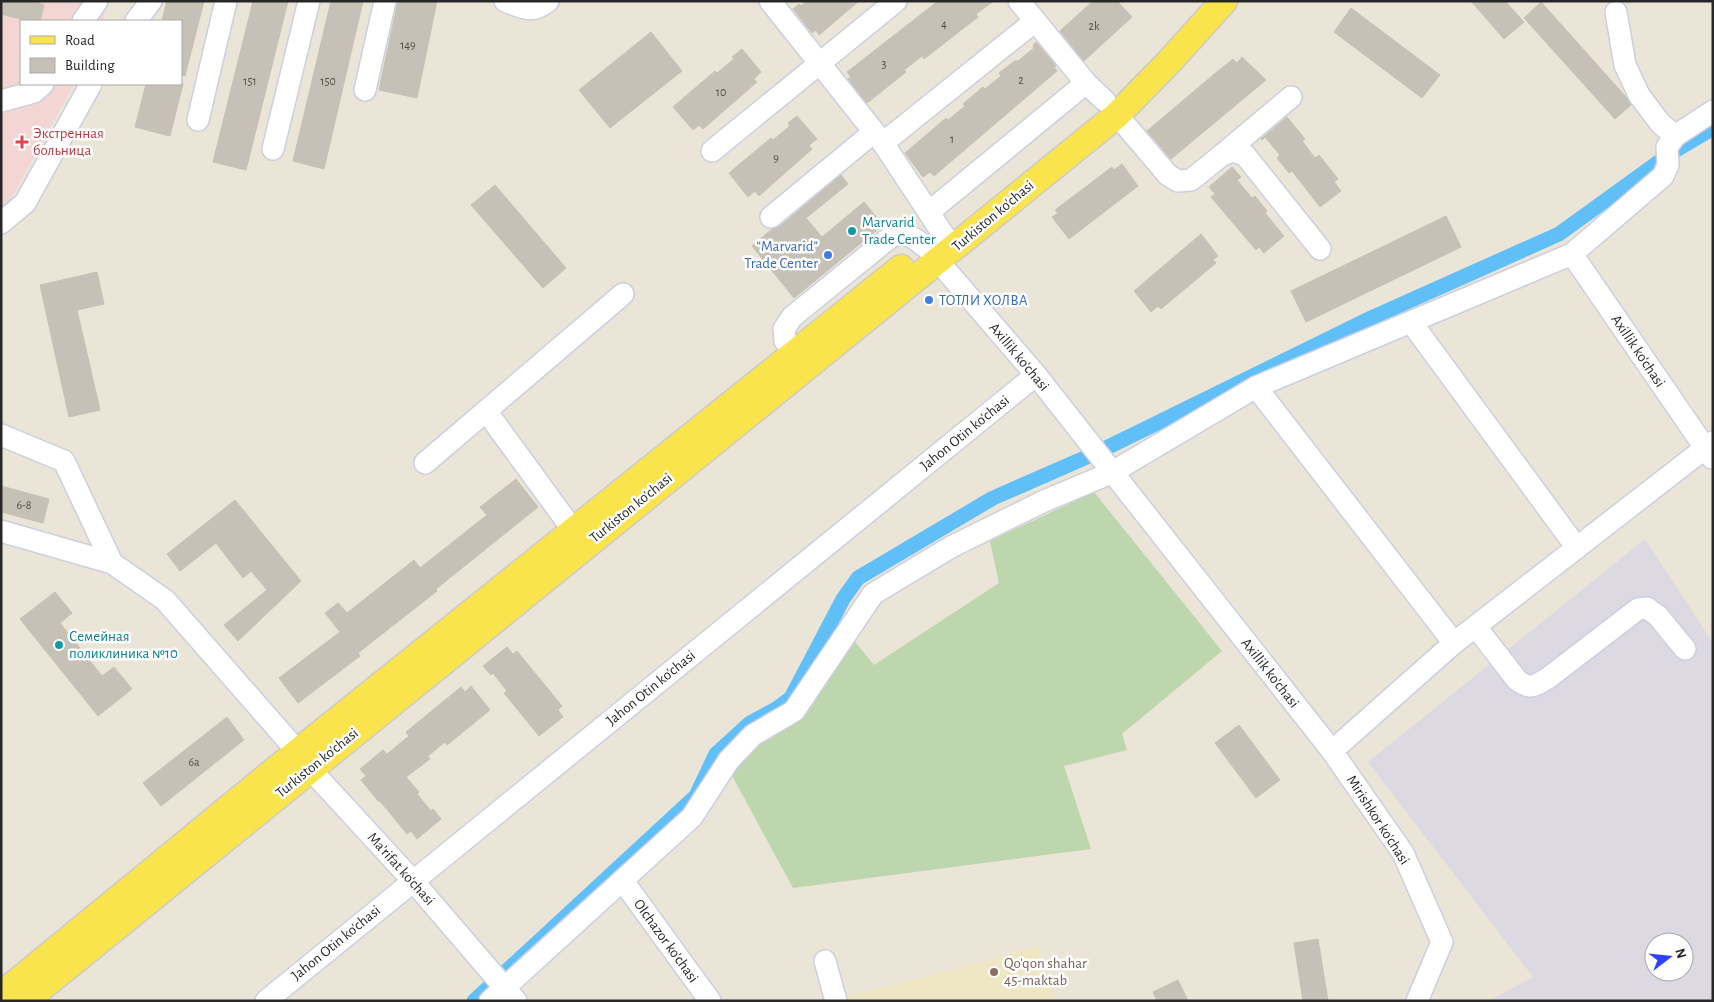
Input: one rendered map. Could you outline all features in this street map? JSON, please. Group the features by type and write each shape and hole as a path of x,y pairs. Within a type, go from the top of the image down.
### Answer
{"main road":[{"name":"Turkiston ko'chasi","path":"1111,108 1150,58 1199,1"},
{"name":"Turkiston ko'chasi","path":"1,995 304,760 941,248 1168,63 1224,1"},
{"name":"Turkiston ko'chasi","path":"32,998 304,760 573,530 796,350 941,248"}],"street":[{"path":"83,20 97,1"},
{"path":"137,20 151,1"},
{"path":"198,120 226,1"},
{"path":"273,150 309,1"},
{"path":"365,90 385,1"},
{"path":"505,1 530,10 548,1"},
{"name":"Axillik ko'chasi","path":"770,1 878,138 929,212 941,248 1036,375 1332,751 1454,643 1577,548 1710,450 1572,254"},
{"path":"712,151 896,1"},
{"path":"1019,1 1086,83 1111,108 1168,175 1178,181 1191,180 1291,97"},
{"path":"1616,12 1625,65 1639,95 1660,124 1670,149"},
{"path":"771,217 1035,20"},
{"path":"929,212 1086,83"},
{"path":"1,101 34,92 42,85"},
{"path":"1,223 25,203 90,85"},
{"path":"504,996 692,817 729,760 754,734 794,711 874,594 951,547 1109,469 1256,387 1572,254 1663,176 1670,149 1713,112"},
{"path":"1222,155 1234,151 1245,155 1320,249"},
{"path":"425,463 623,294"},
{"path":"1411,322 1577,548"},
{"name":"Jahon Otin ko'chasi","path":"266,1001 1036,375"},
{"path":"1256,387 1454,643"},
{"path":"486,411 573,530"},
{"path":"1,435 64,461 112,563"},
{"path":"1,531 112,563"},
{"name":"Ma’rifat ko'chasi","path":"112,563 165,600 304,760 413,881 489,970 504,996"},
{"path":"1476,627 1516,680 1525,686 1535,686 1548,678 1638,609 1647,608 1658,616 1685,649"},
{"name":"Mirishkor ko'chasi","path":"1332,751 1403,852 1442,942 1417,1001"},
{"name":"Olchazor ko'chasi","path":"623,881 710,1001"},
{"path":"825,961 836,1001"}],"shaded area":[{"name":"Экстренная больница","path":"1,1 109,1 102,20 20,20 20,85 73,85 10,200 1,208"},
{"path":"1645,539 1713,643 1713,1001 1489,1001 1533,977 1368,762"},
{"name":"Qo'qon shahar 45-maktab","path":"1038,947 1056,1001 844,1001 843,998"}],"green space":[{"path":"1094,492 1222,651 1122,734 1127,750 1064,766 1091,849 793,888 730,772 762,736 813,705 852,638 874,665 999,583 990,541"}],"building":[{"path":"1,1 38,1 38,3 44,5 40,20 24,20 1,14"},
{"path":"167,1 204,1 185,76 182,75 182,20 162,20"},
{"path":"253,1 288,1 246,170 213,162"},
{"path":"331,1 363,1 324,169 293,161"},
{"path":"398,1 437,1 417,98 379,90"},
{"path":"807,1 859,1 819,35 816,30 812,33 793,9"},
{"path":"938,1 994,1 976,14 978,17 924,59 922,56 904,70 906,72 867,103 848,79 851,77 847,72"},
{"path":"1093,1 1117,1 1132,17 1084,61 1060,31"},
{"path":"1471,1 1505,1 1524,22 1504,39"},
{"path":"1541,2 1626,97 1631,105 1615,119 1524,18"},
{"path":"1351,8 1440,75 1422,98 1334,32"},
{"path":"651,32 682,71 610,128 579,90"},
{"path":"1036,42 1056,66 1054,67 1057,71 934,176 930,172 923,177 905,153 946,118 948,120 965,106 963,104 983,87 985,89 1001,76 999,73 1016,60 1017,62 1034,48 1033,45"},
{"path":"742,49 761,72 754,79 757,82 703,129 699,125 693,130 673,107 715,71 717,73 734,59 732,57"},
{"path":"1242,57 1266,80 1171,159 1147,131 1233,59 1237,63"},
{"path":"183,84 170,136 135,127 146,85"},
{"path":"797,116 817,139 809,145 812,149 759,196 755,191 748,197 729,173 771,138 773,140 790,126 788,123"},
{"path":"1287,117 1305,139 1302,141 1315,158 1319,155 1338,179 1334,182 1341,191 1320,207 1292,171 1289,173 1277,158 1280,155 1265,137 1261,139"},
{"path":"1122,164 1138,186 1069,239 1052,217 1058,213 1055,210 1112,167 1114,170"},
{"path":"1232,167 1241,177 1237,180 1252,198 1255,196 1267,211 1265,213 1284,236 1264,253 1259,247 1256,250 1211,197 1215,194 1209,187"},
{"name":"Marvarid Trade Center","path":"841,175 848,184 806,218 822,237 864,202 883,225 794,298 752,246 772,229 779,227"},
{"path":"495,185 566,268 543,288 471,205"},
{"path":"1446,216 1461,247 1306,322 1291,291"},
{"path":"1201,234 1218,256 1213,260 1216,263 1161,309 1158,306 1151,312 1134,291"},
{"path":"97,272 104,304 77,310 100,410 69,417 40,285"},
{"path":"516,479 538,507 436,589 437,591 358,653 360,656 298,703 279,678 340,632 325,613 338,603 347,613 414,560 420,568 487,515 480,507"},
{"path":"1,486 49,499 43,523 1,512"},
{"path":"235,500 301,581 238,641 224,625 267,590 251,571 243,578 216,543 180,571 167,554"},
{"name":"Семейная поликлиника №10","path":"55,592 72,613 60,623 102,676 114,667 132,689 98,716 20,619"},
{"path":"507,647 513,654 517,651 562,706 558,710 563,717 539,736 504,693 507,691 493,673 491,675 483,666"},
{"path":"471,686 490,710 447,745 445,742 428,756 430,759 406,777 419,792 417,794 431,811 433,809 441,819 417,839 411,831 407,834 361,780 366,776 360,769 383,750 387,754 409,736 406,732 461,687 465,692"},
{"path":"227,717 244,740 161,806 143,783"},
{"path":"1239,725 1280,780 1256,798 1215,743"},
{"path":"1318,939 1328,1001 1303,1001 1294,943"},
{"path":"1178,980 1188,1001 1157,1001 1153,992"}],"waterway":[{"path":"474,1001 696,796 716,754 750,723 776,709 791,698 843,599 858,578 993,498 1096,453 1371,318 1559,234 1671,153 1713,128"}],"place":[{"name":"Экстренная больница","path":"22,142"},
{"name":"Marvarid Trade Center","path":"852,231"},
{"name":"“Marvarid” Trade Center","path":"828,255"},
{"name":"ТОТЛИ ХОЛВА","path":"929,300"},
{"name":"Семейная поликлиника №10","path":"59,645"},
{"name":"Qo'qon shahar 45-maktab","path":"994,972"}]}
